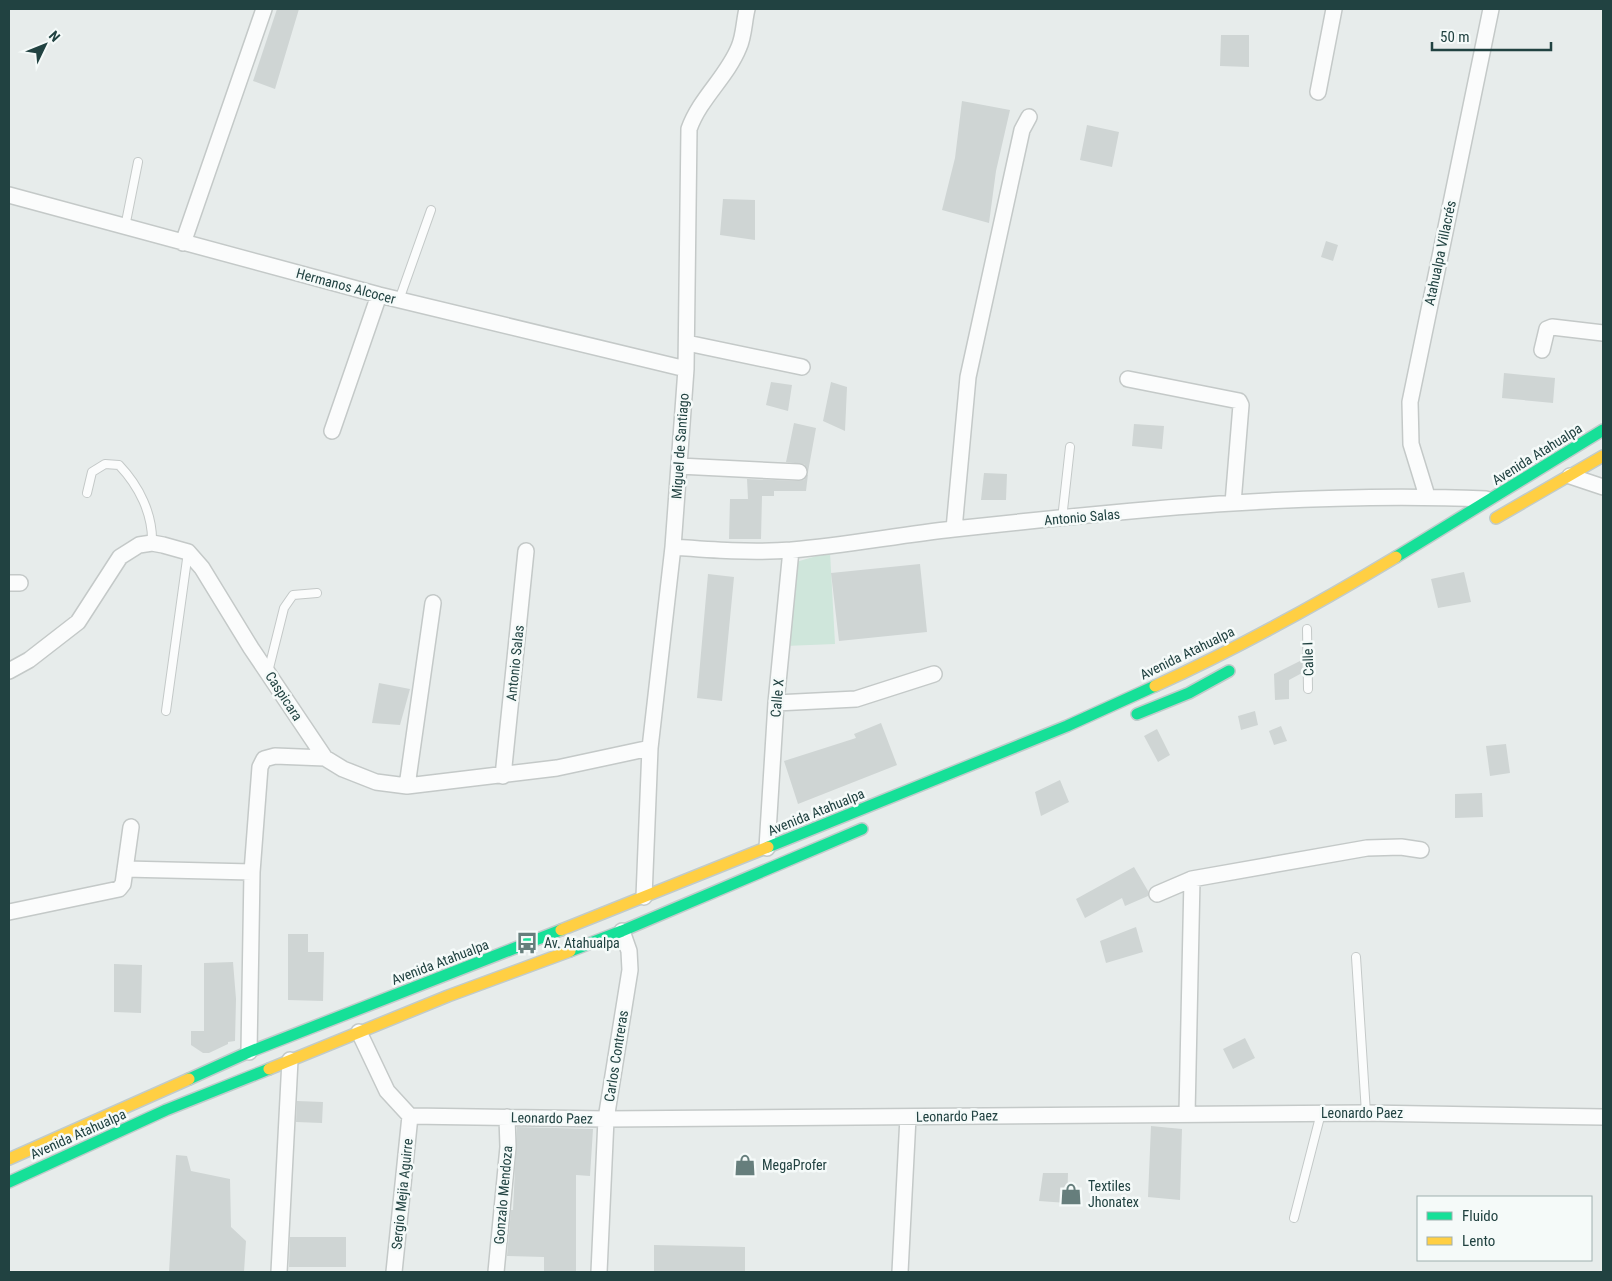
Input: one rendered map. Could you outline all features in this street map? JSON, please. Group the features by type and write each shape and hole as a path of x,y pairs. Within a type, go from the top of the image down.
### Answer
{"highway":[{"name":"Avenida Atahualpa","path":"9,1159 249,1052 767,848 1067,726 1201,665 1330,597 1603,430"},
{"path":"1484,525 1603,456"},
{"path":"1126,719 1189,693 1239,665"},
{"name":"Avenida Atahualpa","path":"9,1182 166,1110 448,996 622,931 874,824"}],"street":[{"path":"183,244 264,9"},
{"name":"Miguel de Santiago","path":"644,897 650,748 673,547 686,369 689,129 694,113 728,68 740,46 747,9"},
{"path":"1318,92 1334,9"},
{"name":"Atahualpa Villacrés","path":"1427,496 1411,444 1410,402 1491,9"},
{"path":"954,529 968,377 1022,130 1030,118"},
{"name":"Hermanos Alcocer","path":"9,195 183,244 378,295 686,369"},
{"path":"332,431 378,295"},
{"path":"1542,350 1548,329 1552,326 1603,333"},
{"path":"686,343 802,367"},
{"path":"1128,379 1239,401 1241,405 1233,503"},
{"path":"679,466 799,472"},
{"path":"1570,476 1603,486"},
{"name":"Antonio Salas","path":"673,547 729,552 791,550 954,529 1233,503 1427,496 1492,499"},
{"path":"9,671 29,660 78,622 120,557 138,545 152,543 188,552"},
{"name":"Calle X","path":"767,848 776,703 791,550"},
{"name":"Antonio Salas","path":"503,776 526,551"},
{"name":"Caspicara","path":"188,552 202,568 325,758"},
{"path":"407,786 433,603"},
{"path":"776,703 856,699 934,674"},
{"path":"249,1052 252,872 260,767 264,759 274,756 325,758 376,782 407,786 503,776 556,768 650,748"},
{"path":"9,912 114,891 123,884 131,827"},
{"path":"1157,894 1192,879 1367,848 1401,847 1421,850"},
{"path":"125,869 252,872"},
{"path":"1187,1114 1192,879"},
{"name":"Carlos Contreras","path":"599,1272 606,1119 630,970 629,951 622,931"},
{"path":"359,1032 387,1091 410,1116"},
{"path":"279,1272 290,1060"},
{"name":"Leonardo Paez","path":"410,1116 606,1119 1366,1113 1603,1117"},
{"name":"Sergio Mejia Aguirre","path":"394,1272 410,1116"},
{"name":"Gonzalo Mendoza","path":"496,1272 508,1147 507,1117"},
{"path":"900,1272 908,1117"}],"lane":[{"path":"125,227 138,162"},
{"path":"399,300 431,210"},
{"path":"1062,519 1070,447"},
{"path":"87,494 92,472 105,464 119,465 132,478 144,504 152,524 152,543"},
{"path":"166,711 188,552"},
{"path":"268,672 284,608 293,595 317,593"},
{"name":"Calle I","path":"1307,629 1308,689"},
{"path":"1356,957 1366,1113"},
{"path":"1294,1218 1321,1113"}],"green space":[{"path":"830,552 835,644 785,646 796,562"}],"building":[{"path":"277,9 299,9 275,89 253,81"},
{"path":"1221,35 1249,35 1249,67 1220,66"},
{"path":"962,101 1010,110 996,171 989,223 942,210 955,158"},
{"path":"1087,125 1119,132 1112,167 1080,160"},
{"path":"723,199 755,200 755,240 720,235"},
{"path":"1326,241 1338,245 1333,261 1321,257"},
{"path":"1504,373 1555,378 1553,403 1502,398"},
{"path":"771,382 792,385 788,411 766,405"},
{"path":"831,382 847,387 845,431 823,421"},
{"path":"794,423 816,428 808,472 804,464 786,462"},
{"path":"1134,424 1164,426 1162,449 1132,446"},
{"path":"984,473 1007,474 1006,500 981,500"},
{"path":"808,474 806,491 774,491 774,496 762,496 761,539 729,539 730,499 748,499 747,479 799,481 804,480"},
{"path":"920,564 927,632 839,641 831,573"},
{"path":"1464,572 1471,602 1438,608 1431,579"},
{"path":"708,574 734,577 722,701 697,698"},
{"path":"1302,660 1302,673 1289,680 1289,699 1275,700 1274,674"},
{"path":"379,683 410,689 400,725 372,723"},
{"path":"1255,711 1258,725 1241,730 1238,716"},
{"path":"881,723 897,765 798,804 784,761 856,738 854,734"},
{"path":"1281,726 1287,741 1274,745 1269,731"},
{"path":"1157,729 1170,755 1158,762 1144,736"},
{"path":"1506,744 1510,773 1490,776 1486,746"},
{"path":"1060,780 1069,802 1041,816 1035,792"},
{"path":"1482,793 1483,817 1455,818 1455,794"},
{"path":"1134,867 1148,891 1148,896 1125,906 1122,898 1085,918 1076,899"},
{"path":"1136,927 1143,952 1106,963 1100,941"},
{"path":"288,934 308,934 308,952 324,952 323,1001 288,1000"},
{"path":"233,962 236,999 235,1041 228,1042 228,1044 209,1053 203,1053 191,1045 191,1031 204,1031 204,963"},
{"path":"114,964 142,965 141,1013 114,1012"},
{"path":"1245,1038 1255,1058 1233,1069 1223,1049"},
{"path":"297,1101 323,1102 322,1123 296,1122"},
{"path":"1151,1126 1182,1129 1180,1200 1148,1197"},
{"path":"517,1127 593,1129 590,1176 576,1175 576,1272 544,1272 544,1257 507,1256 511,1210 513,1210"},
{"path":"176,1155 187,1156 191,1171 230,1179 231,1227 246,1241 244,1272 169,1272"},
{"path":"1043,1173 1068,1173 1067,1203 1039,1201"},
{"path":"290,1237 346,1237 346,1267 289,1267"},
{"path":"654,1245 745,1247 745,1272 654,1272"}],"traffic: fast":[{"path":"1396,557 1603,430"},
{"path":"1137,714 1189,693 1229,671"},
{"path":"768,847 1067,726 1155,686"},
{"path":"570,951 622,931 862,829"},
{"path":"189,1079 249,1052 561,930"},
{"path":"9,1182 166,1110 269,1069"}],"traffic: slow":[{"path":"1496,518 1603,456"},
{"path":"1155,686 1277,625 1396,557"},
{"path":"561,930 768,847"},
{"path":"269,1069 448,996 570,951"},
{"path":"9,1159 189,1079"}],"place":[{"name":"Av. Atahualpa","path":"527,943"},
{"name":"MegaProfer","path":"745,1165"},
{"name":"Textiles Jhonatex","path":"1071,1194"}]}
